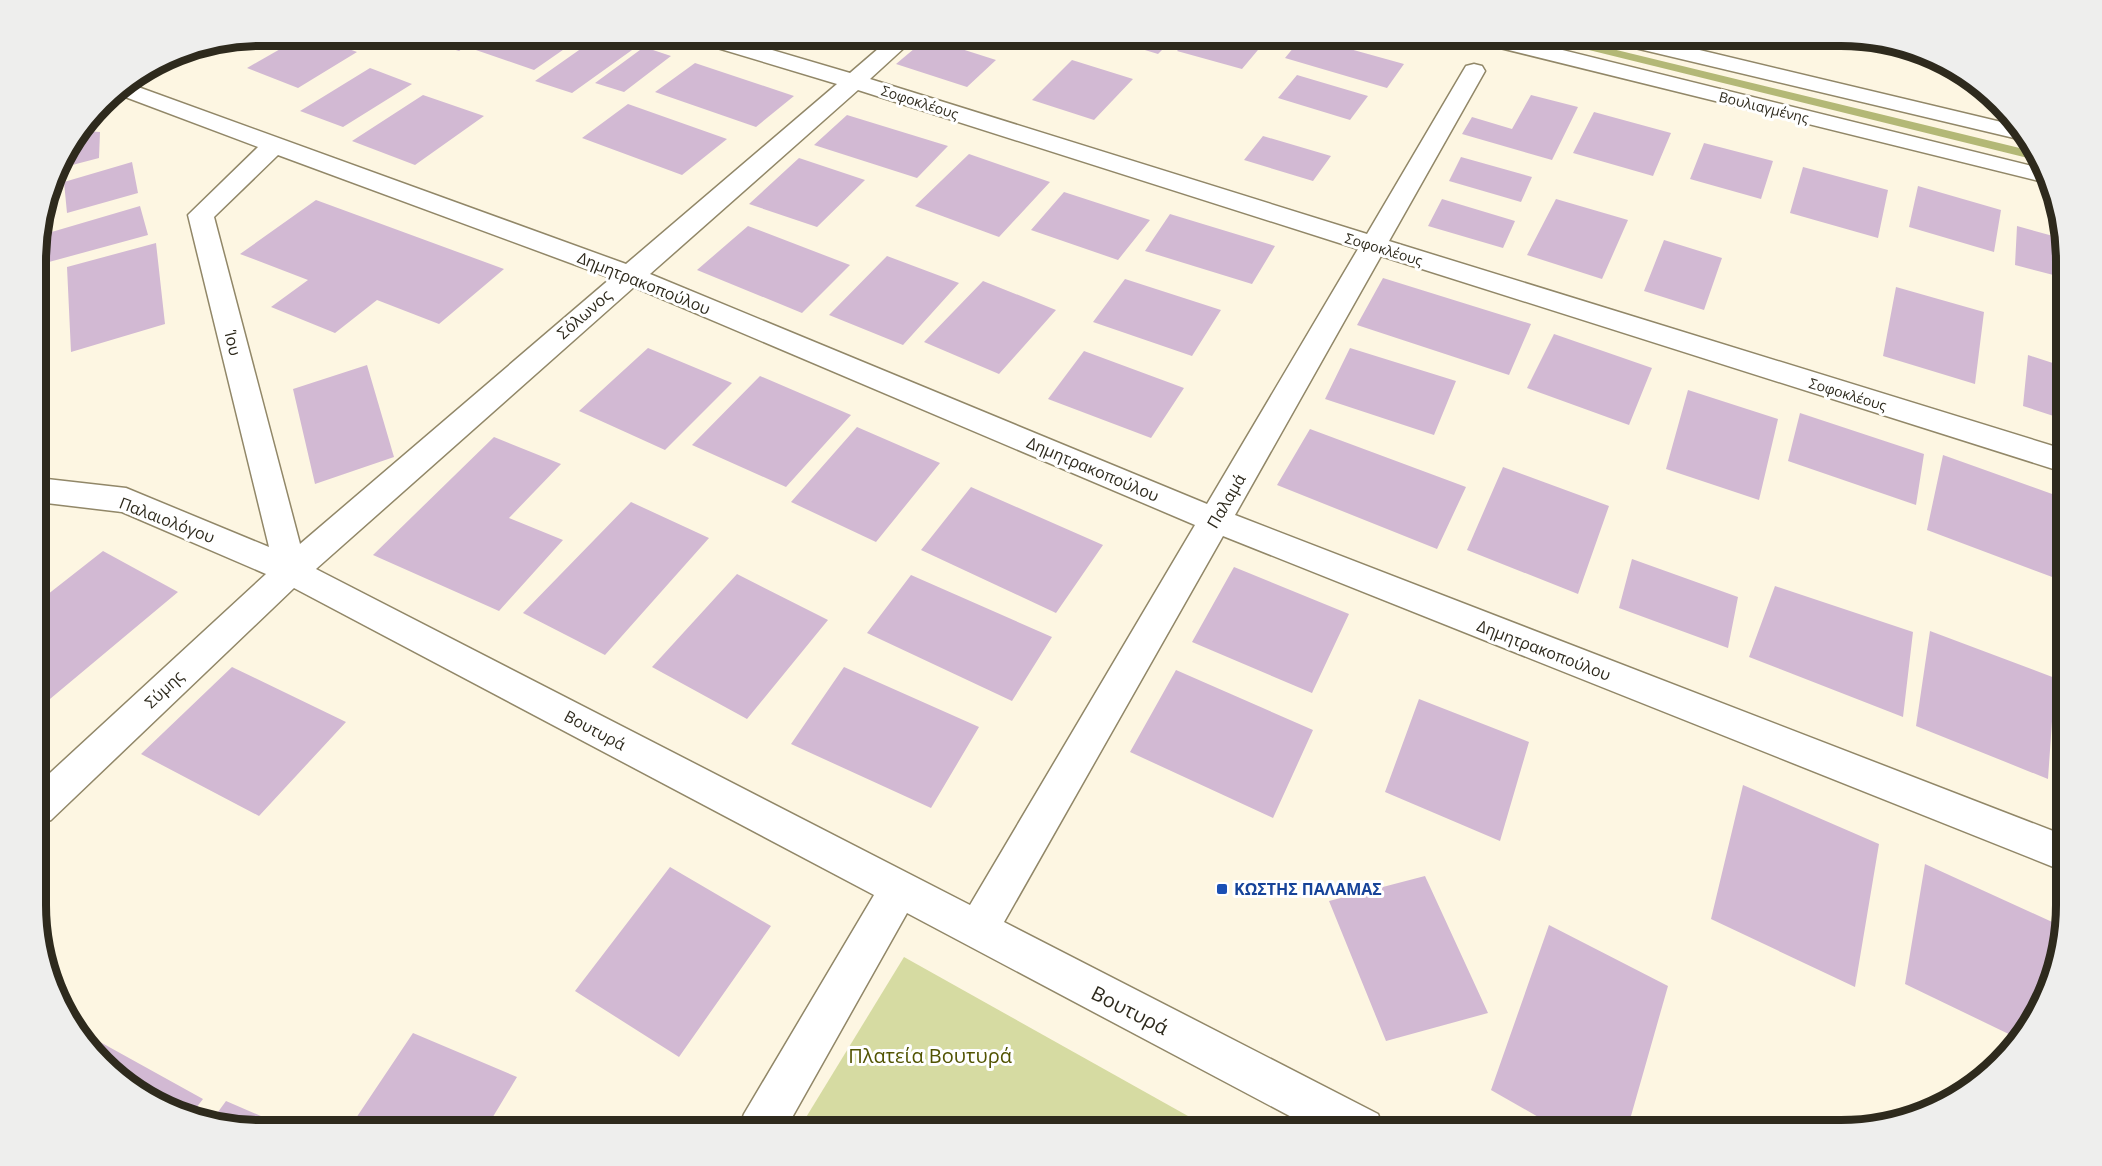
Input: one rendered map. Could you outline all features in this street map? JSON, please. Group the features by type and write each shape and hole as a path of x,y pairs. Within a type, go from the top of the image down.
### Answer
{"street":[{"name":"Σοφοκλέους","path":"735,46 2055,459"},
{"name":"Σόλωνος","path":"291,571 895,46"},
{"name":"Βουλιαγμένης","path":"1520,46 2037,174"},
{"path":"1655,46 2013,132"},
{"name":"Παλαμά","path":"978,930 1474,71"},
{"name":"Δημητρακοπούλου","path":"129,92 629,275 1215,520 2056,850"},
{"name":"Ίου","path":"275,145 201,215 291,571"},
{"name":"Παλαιολόγου","path":"46,491 126,500 291,571"},
{"name":"Σύμης","path":"46,801 291,571"},
{"name":"Βουτυρά","path":"291,571 1343,1120"},
{"path":"766,1120 899,890"}],"green space":[{"path":"1573,46 1600,46 2024,149 2029,158"},
{"name":"Πλατεία Βουτυρά","path":"904,957 1195,1120 807,1120 805,1119"}],"building":[{"path":"286,46 341,46 357,52 298,88 247,68"},
{"path":"443,46 466,46 459,51"},
{"path":"478,46 569,46 534,70 473,49"},
{"path":"585,46 638,46 572,93 535,81"},
{"path":"826,46 844,46 839,50"},
{"path":"917,46 952,46 996,60 967,87 896,64"},
{"path":"1132,46 1166,46 1158,54"},
{"path":"1182,46 1261,46 1242,69 1177,51"},
{"path":"1295,46 1339,46 1404,64 1387,88 1285,58"},
{"path":"644,47 671,56 624,92 595,83"},
{"path":"1072,60 1133,79 1094,120 1032,100"},
{"path":"695,63 794,96 756,127 655,92"},
{"path":"370,68 412,84 343,127 300,111"},
{"path":"1297,75 1368,96 1350,120 1278,98"},
{"path":"423,95 484,116 415,165 352,141"},
{"path":"1531,95 1578,107 1552,160 1462,134 1472,117 1512,129"},
{"path":"628,104 727,139 682,175 582,138"},
{"path":"1594,112 1671,133 1653,176 1573,153"},
{"path":"847,115 948,146 917,178 814,145"},
{"path":"90,131 100,132 99,158 69,166"},
{"path":"1263,136 1331,156 1313,181 1244,160"},
{"path":"1704,143 1773,161 1761,199 1690,179"},
{"path":"969,154 1050,182 999,237 915,206"},
{"path":"1461,157 1532,177 1521,202 1449,181"},
{"path":"799,158 865,180 817,227 749,204"},
{"path":"132,162 138,193 67,213 64,182"},
{"path":"1803,167 1888,190 1878,238 1790,213"},
{"path":"1918,186 2001,210 1994,252 1909,227"},
{"path":"1064,192 1150,220 1118,260 1031,230"},
{"path":"1442,199 1515,221 1503,248 1428,226"},
{"path":"1556,199 1628,220 1602,279 1527,255"},
{"path":"316,200 504,269 439,324 377,300 335,333 271,307 308,280 240,254"},
{"path":"140,206 148,235 46,263 48,233"},
{"path":"1170,214 1275,246 1252,284 1145,251"},
{"path":"748,226 850,265 802,313 697,270"},
{"path":"2017,226 2054,236 2055,275 2015,265"},
{"path":"1664,240 1722,258 1704,310 1644,291"},
{"path":"156,243 165,324 71,352 67,267"},
{"path":"887,256 959,283 903,345 829,315"},
{"path":"1383,278 1531,324 1509,375 1357,325"},
{"path":"1125,279 1221,310 1192,356 1093,322"},
{"path":"983,281 1056,310 999,374 924,342"},
{"path":"1896,287 1984,312 1975,384 1883,356"},
{"path":"1554,334 1652,368 1629,425 1527,388"},
{"path":"648,348 732,383 665,450 579,411"},
{"path":"1350,348 1456,381 1434,435 1325,399"},
{"path":"1084,351 1184,388 1151,438 1048,399"},
{"path":"2028,355 2055,364 2055,417 2023,406"},
{"path":"367,365 394,457 315,484 293,389"},
{"path":"760,376 851,415 786,487 692,445"},
{"path":"1688,390 1778,419 1759,500 1666,469"},
{"path":"1800,413 1924,454 1916,505 1788,461"},
{"path":"857,427 940,463 876,542 791,502"},
{"path":"1310,429 1466,487 1437,549 1277,485"},
{"path":"494,437 561,464 509,518 563,540 499,611 373,555"},
{"path":"1943,455 2055,495 2056,578 1927,530"},
{"path":"1503,467 1609,506 1578,594 1467,550"},
{"path":"971,487 1103,545 1056,613 921,550"},
{"path":"631,502 709,538 605,655 523,613"},
{"path":"103,551 178,592 46,702 46,596"},
{"path":"1632,559 1738,597 1728,648 1619,608"},
{"path":"1234,567 1349,614 1312,693 1192,642"},
{"path":"737,574 828,620 747,719 652,667"},
{"path":"911,575 1052,637 1012,701 867,633"},
{"path":"1775,586 1913,632 1903,717 1749,657"},
{"path":"1930,631 2055,678 2048,779 1916,726"},
{"path":"232,667 346,722 259,816 141,754"},
{"path":"844,667 979,727 931,808 791,744"},
{"path":"1176,670 1313,730 1273,818 1130,752"},
{"path":"1419,699 1529,742 1500,841 1385,792"},
{"path":"1743,785 1879,844 1855,987 1711,919"},
{"path":"1925,864 2055,923 2048,960 2039,987 2027,1012 2011,1035 1905,984"},
{"path":"670,867 771,926 679,1057 575,991"},
{"path":"1425,876 1488,1013 1386,1041 1329,901"},
{"path":"1549,925 1668,986 1630,1120 1544,1120 1491,1090"},
{"path":"413,1033 517,1077 491,1120 355,1120"},
{"path":"93,1038 203,1099 195,1109 154,1091 109,1057"},
{"path":"226,1101 270,1120 233,1118 216,1114"}],"place":[{"name":"ΚΩΣΤΗΣ ΠΑΛΑΜΑΣ","path":"1222,889"}]}
